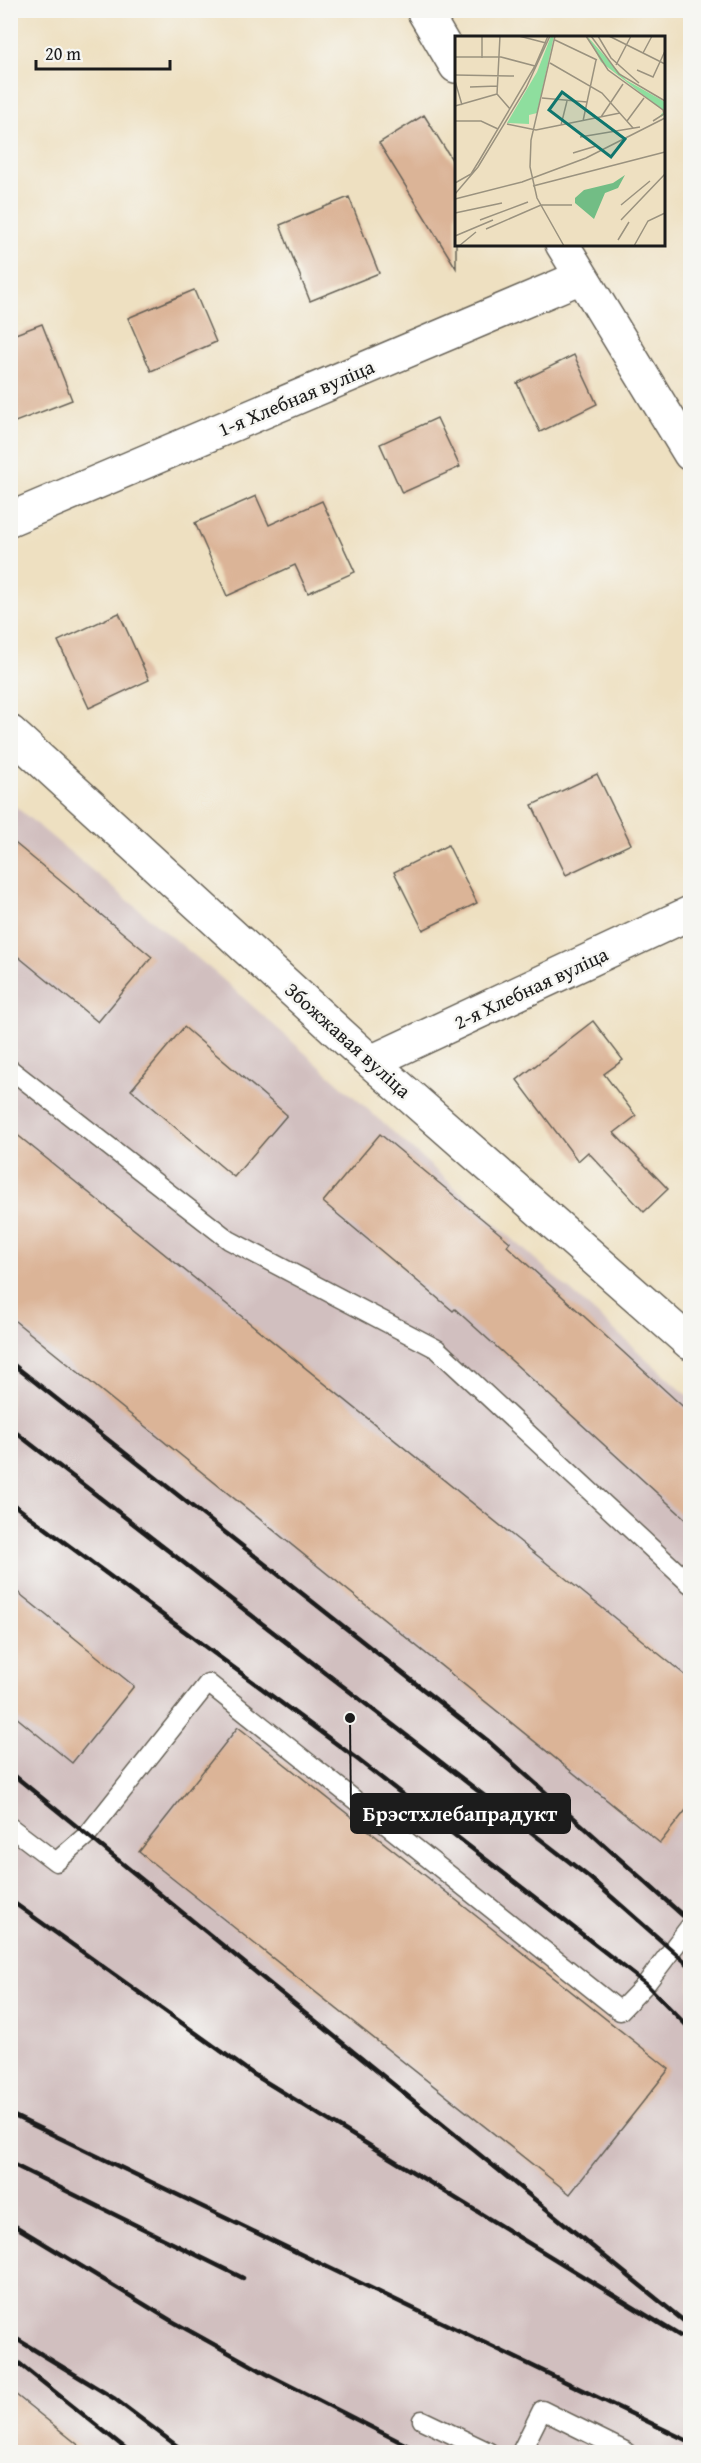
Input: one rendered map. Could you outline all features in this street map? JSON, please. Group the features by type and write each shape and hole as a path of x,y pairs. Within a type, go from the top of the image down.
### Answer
{"street":[{"path":"423,10 455,64"},
{"path":"563,246 690,454"},
{"name":"1-я Хлебная вуліца","path":"10,519 581,277"},
{"name":"Збожжавая вуліца","path":"10,732 371,1062 690,1343"},
{"name":"2-я Хлебная вуліца","path":"371,1062 690,913"}],"lane":[{"path":"10,1069 229,1240 437,1349 690,1584"},
{"path":"10,1827 56,1862 88,1834 208,1683 620,2011 646,1984 690,1926"},
{"path":"521,2452 542,2410 627,2452"},
{"path":"422,2420 489,2452"}],"shaded area":[{"path":"10,802 219,976 690,1398 690,2452 11,2452"}],"building":[{"path":"424,115 455,164 456,268 379,143"},
{"path":"349,197 379,273 310,301 280,225"},
{"path":"194,290 216,342 151,371 128,318"},
{"path":"42,324 72,400 10,424 10,336"},
{"path":"574,355 597,404 540,432 517,383"},
{"path":"437,418 460,467 402,493 380,444"},
{"path":"256,496 269,525 322,501 355,572 308,593 295,565 227,596 195,523"},
{"path":"119,613 149,680 89,708 58,641"},
{"path":"597,774 631,844 566,875 532,805"},
{"path":"10,839 152,957 98,1022 10,950"},
{"path":"448,845 477,903 423,930 394,872"},
{"path":"593,1021 623,1060 604,1074 636,1116 614,1133 668,1189 644,1212 588,1152 578,1161 517,1080"},
{"path":"184,1027 287,1115 234,1177 131,1090"},
{"path":"10,1129 690,1679 690,1805 660,1843 10,1317"},
{"path":"380,1134 510,1242 507,1246 690,1413 690,1523 455,1309 453,1311 323,1202"},
{"path":"10,1586 134,1686 72,1763 10,1712"},
{"path":"238,1727 669,2069 570,2194 139,1852"},
{"path":"10,2390 87,2452 10,2452"}],"railway":[{"path":"10,1362 487,1740 690,1922"},
{"path":"10,1428 589,1877 690,1966"},
{"path":"10,1502 357,1759 646,1984 690,2029"},
{"path":"10,1772 690,2326"},
{"path":"10,1900 253,2074 690,2342"},
{"path":"10,2114 690,2442"},
{"path":"10,2163 243,2278"},
{"path":"10,2223 170,2320 267,2374 420,2452"},
{"path":"10,2335 115,2399 185,2452"},
{"path":"10,2356 130,2452"}],"place":[{"name":"Брэстхлебапрадукт","path":"350,1718"}]}
